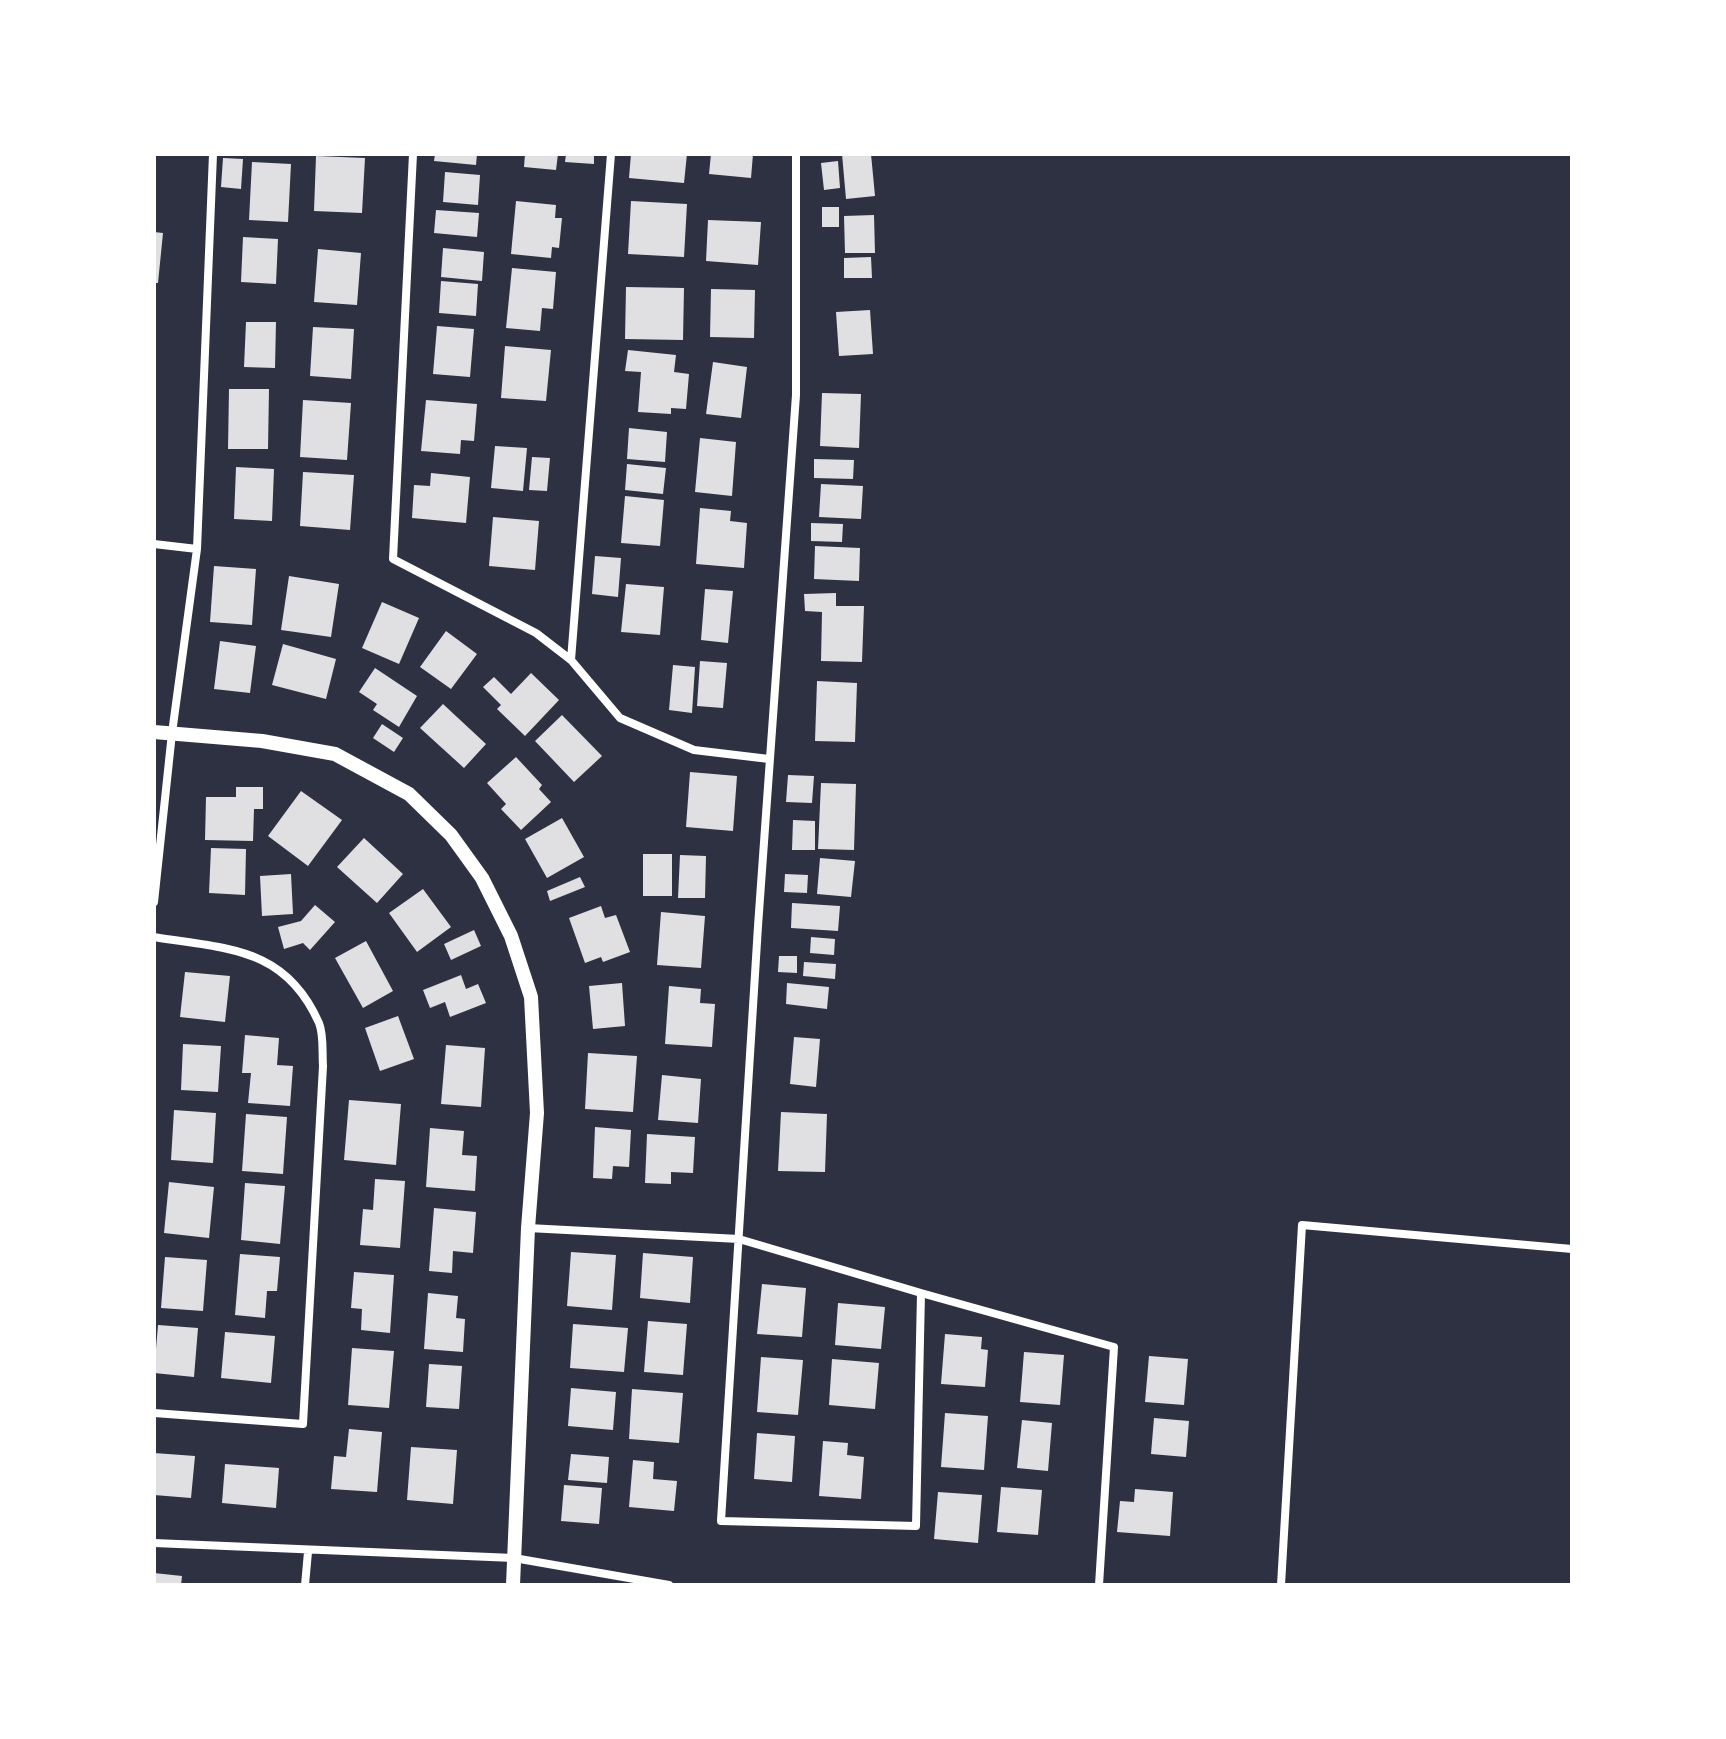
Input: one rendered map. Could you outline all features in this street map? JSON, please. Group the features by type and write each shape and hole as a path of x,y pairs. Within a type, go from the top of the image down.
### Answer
{"street":[{"path":"154,902 172,733 197,549 213,154"},
{"path":"413,154 393,559 536,633 571,660 620,718 694,750 769,759"},
{"path":"571,660 611,154"},
{"path":"796,154 796,395 769,759 721,1521 916,1526 921,1293"},
{"path":"154,544 197,549"},
{"path":"154,732 262,741 335,754 409,794 451,835 482,878 511,936 531,997 537,1113 528,1228 513,1585"},
{"path":"154,937 267,959 295,985 320,1025 323,1066 303,1424 154,1413"},
{"path":"1281,1585 1302,1225 1572,1249"},
{"path":"528,1228 739,1239 1114,1347 1099,1585"},
{"path":"154,1543 308,1552 514,1558 669,1585"},
{"path":"305,1585 308,1552"}],"building":[{"path":"435,154 477,154 476,165 434,161"},
{"path":"525,154 558,154 556,170 524,167"},
{"path":"566,154 594,154 594,164 565,162"},
{"path":"631,154 687,154 684,183 629,178"},
{"path":"711,154 753,154 751,178 709,174"},
{"path":"842,154 871,154 875,196 846,199"},
{"path":"316,156 365,158 362,213 314,211"},
{"path":"223,158 243,159 241,189 221,187"},
{"path":"838,161 840,188 824,190 821,163"},
{"path":"252,162 291,164 288,222 249,220"},
{"path":"445,172 480,175 478,205 443,202"},
{"path":"516,201 556,205 555,218 562,218 559,248 552,247 551,258 511,254"},
{"path":"631,201 687,204 684,257 628,254"},
{"path":"822,207 839,207 839,227 822,227"},
{"path":"436,210 479,213 477,237 434,233"},
{"path":"874,215 875,253 845,253 844,216"},
{"path":"708,220 761,222 758,265 706,261"},
{"path":"154,232 163,233 158,283 154,283"},
{"path":"243,237 278,239 276,284 241,282"},
{"path":"443,248 484,252 482,281 441,277"},
{"path":"318,249 361,253 357,305 314,302"},
{"path":"871,257 872,278 844,278 844,258"},
{"path":"512,268 556,272 553,309 542,308 540,331 506,328"},
{"path":"441,281 478,284 476,316 439,313"},
{"path":"626,287 684,288 683,340 625,339"},
{"path":"711,289 755,290 754,338 710,337"},
{"path":"870,310 873,354 839,356 836,312"},
{"path":"246,322 276,322 275,368 244,367"},
{"path":"437,326 474,329 470,377 433,374"},
{"path":"313,327 354,329 351,379 310,376"},
{"path":"505,346 551,350 546,401 501,398"},
{"path":"628,350 676,355 674,372 689,374 686,409 671,408 671,414 638,412 641,372 625,371"},
{"path":"713,362 747,367 741,418 706,414"},
{"path":"229,389 269,389 268,449 228,449"},
{"path":"822,393 861,394 859,448 820,446"},
{"path":"303,400 351,403 347,460 300,457"},
{"path":"426,400 477,404 474,441 461,440 460,454 421,451"},
{"path":"629,428 667,432 665,462 627,459"},
{"path":"700,438 736,442 732,496 695,492"},
{"path":"495,446 527,448 523,491 491,488"},
{"path":"532,457 550,458 547,491 529,490"},
{"path":"814,459 854,460 853,479 814,478"},
{"path":"627,464 666,468 663,494 625,490"},
{"path":"236,467 274,469 272,521 234,519"},
{"path":"303,472 354,475 350,530 300,526"},
{"path":"431,473 470,477 466,523 412,518 414,485 430,486"},
{"path":"821,484 863,486 861,519 819,517"},
{"path":"625,496 664,500 660,546 621,543"},
{"path":"700,508 731,511 730,521 747,523 744,568 696,564"},
{"path":"493,517 539,521 535,570 489,566"},
{"path":"811,523 843,524 842,542 811,541"},
{"path":"815,546 860,548 859,581 814,579"},
{"path":"595,556 621,558 618,597 592,594"},
{"path":"214,566 256,569 252,625 210,622"},
{"path":"289,576 339,584 331,637 281,630"},
{"path":"626,584 664,587 660,635 621,632"},
{"path":"705,589 733,591 728,643 701,640"},
{"path":"836,593 836,606 864,606 862,662 821,661 822,612 805,611 804,594"},
{"path":"382,602 419,618 399,664 362,648"},
{"path":"446,631 477,654 451,689 420,667"},
{"path":"220,641 256,646 250,693 214,689"},
{"path":"283,644 336,659 326,699 272,685"},
{"path":"700,661 727,663 723,708 697,706"},
{"path":"673,665 695,667 692,713 669,710"},
{"path":"375,668 417,696 399,727 373,710 377,704 359,692"},
{"path":"531,673 559,700 525,736 497,709 501,705 483,687 494,677 511,694"},
{"path":"817,681 857,683 855,742 815,741"},
{"path":"443,704 486,744 464,768 420,728"},
{"path":"562,715 602,756 574,782 535,741"},
{"path":"382,724 403,738 394,752 373,738"},
{"path":"516,757 542,785 539,789 551,802 521,830 501,809 506,804 487,783"},
{"path":"690,772 737,776 733,831 686,827"},
{"path":"788,775 814,776 812,803 786,802"},
{"path":"821,783 856,784 854,850 818,849"},
{"path":"236,787 263,787 263,809 254,809 253,841 205,840 206,797 236,797"},
{"path":"301,791 342,820 308,866 268,836"},
{"path":"562,818 584,857 547,878 525,839"},
{"path":"793,820 815,821 815,850 792,850"},
{"path":"364,838 403,874 377,903 337,867"},
{"path":"211,848 246,849 245,895 209,893"},
{"path":"643,854 672,854 672,896 643,896"},
{"path":"680,855 706,856 705,898 678,898"},
{"path":"820,858 855,861 851,897 817,894"},
{"path":"291,874 293,914 262,916 260,876"},
{"path":"785,874 808,875 807,893 784,892"},
{"path":"580,877 585,887 550,901 547,891"},
{"path":"423,889 451,927 417,952 389,913"},
{"path":"792,903 840,906 838,931 791,928"},
{"path":"315,905 335,922 310,950 303,943 284,949 278,927 301,921"},
{"path":"601,906 605,918 616,915 630,952 603,962 601,957 585,963 569,918"},
{"path":"661,912 705,916 701,968 657,965"},
{"path":"474,930 481,946 451,960 444,944"},
{"path":"811,937 835,939 834,955 810,953"},
{"path":"366,941 393,991 363,1008 335,958"},
{"path":"779,956 797,956 797,973 778,972"},
{"path":"804,962 836,964 835,979 803,976"},
{"path":"185,972 230,976 225,1022 180,1017"},
{"path":"461,975 466,989 478,984 486,1003 450,1017 445,1002 430,1008 423,990"},
{"path":"622,983 625,1026 593,1029 589,986"},
{"path":"787,983 829,987 827,1009 786,1004"},
{"path":"669,986 701,989 700,1003 715,1004 712,1047 665,1044"},
{"path":"398,1016 414,1059 380,1071 365,1028"},
{"path":"245,1035 279,1038 277,1065 293,1066 290,1106 248,1103 251,1073 242,1073"},
{"path":"794,1037 820,1039 816,1087 790,1084"},
{"path":"183,1044 221,1046 218,1092 181,1090"},
{"path":"446,1045 485,1048 481,1107 441,1104"},
{"path":"588,1053 637,1056 633,1112 585,1109"},
{"path":"662,1075 701,1079 698,1123 658,1120"},
{"path":"349,1100 401,1104 396,1165 344,1160"},
{"path":"174,1110 216,1113 213,1163 171,1160"},
{"path":"781,1112 827,1114 825,1172 778,1171"},
{"path":"246,1114 287,1117 283,1174 242,1171"},
{"path":"595,1127 631,1130 629,1167 613,1166 612,1179 593,1178"},
{"path":"430,1128 464,1131 462,1155 477,1156 475,1191 426,1187"},
{"path":"647,1134 695,1137 693,1173 671,1172 671,1184 645,1183"},
{"path":"375,1179 405,1181 400,1248 360,1245 363,1209 373,1210"},
{"path":"169,1182 214,1187 209,1238 164,1233"},
{"path":"245,1183 285,1186 280,1244 241,1240"},
{"path":"434,1208 476,1212 473,1253 453,1251 452,1273 429,1271"},
{"path":"571,1252 616,1255 612,1310 567,1306"},
{"path":"643,1253 693,1257 690,1303 640,1298"},
{"path":"240,1254 280,1257 277,1291 267,1291 265,1318 235,1315"},
{"path":"165,1257 207,1260 203,1311 161,1308"},
{"path":"354,1272 394,1275 390,1333 361,1330 362,1309 351,1308"},
{"path":"762,1284 806,1288 802,1337 757,1334"},
{"path":"428,1293 458,1296 456,1318 465,1319 463,1352 424,1349"},
{"path":"838,1303 885,1307 881,1349 835,1345"},
{"path":"648,1321 687,1324 683,1375 644,1372"},
{"path":"573,1324 628,1328 624,1372 570,1368"},
{"path":"158,1325 198,1328 194,1377 154,1373"},
{"path":"225,1332 275,1336 271,1383 221,1378"},
{"path":"945,1334 982,1337 981,1349 988,1350 985,1387 941,1384"},
{"path":"352,1348 394,1351 389,1408 348,1405"},
{"path":"1024,1352 1064,1355 1060,1405 1020,1402"},
{"path":"1149,1356 1188,1359 1184,1405 1145,1402"},
{"path":"761,1357 803,1360 798,1415 757,1412"},
{"path":"832,1359 879,1363 875,1409 829,1405"},
{"path":"429,1364 462,1366 459,1409 426,1407"},
{"path":"571,1388 616,1392 613,1430 568,1426"},
{"path":"632,1389 683,1393 679,1443 629,1439"},
{"path":"945,1413 988,1416 984,1470 941,1467"},
{"path":"1154,1418 1189,1421 1186,1457 1151,1454"},
{"path":"1022,1420 1052,1423 1048,1471 1017,1468"},
{"path":"349,1429 382,1432 377,1492 331,1489 334,1456 346,1457"},
{"path":"757,1433 795,1436 792,1482 754,1479"},
{"path":"823,1441 848,1443 847,1455 864,1457 861,1499 819,1496"},
{"path":"411,1447 457,1450 453,1504 407,1500"},
{"path":"154,1453 195,1456 191,1498 154,1495"},
{"path":"571,1454 609,1457 607,1483 568,1480"},
{"path":"633,1460 654,1462 653,1479 677,1481 674,1511 629,1507"},
{"path":"225,1464 279,1468 276,1508 222,1503"},
{"path":"564,1485 602,1488 599,1524 561,1521"},
{"path":"1001,1487 1042,1490 1038,1535 997,1532"},
{"path":"1135,1489 1173,1492 1170,1536 1117,1532 1120,1501 1134,1502"},
{"path":"938,1492 982,1495 978,1543 934,1539"},
{"path":"154,1573 182,1576 181,1585 154,1585"}]}
